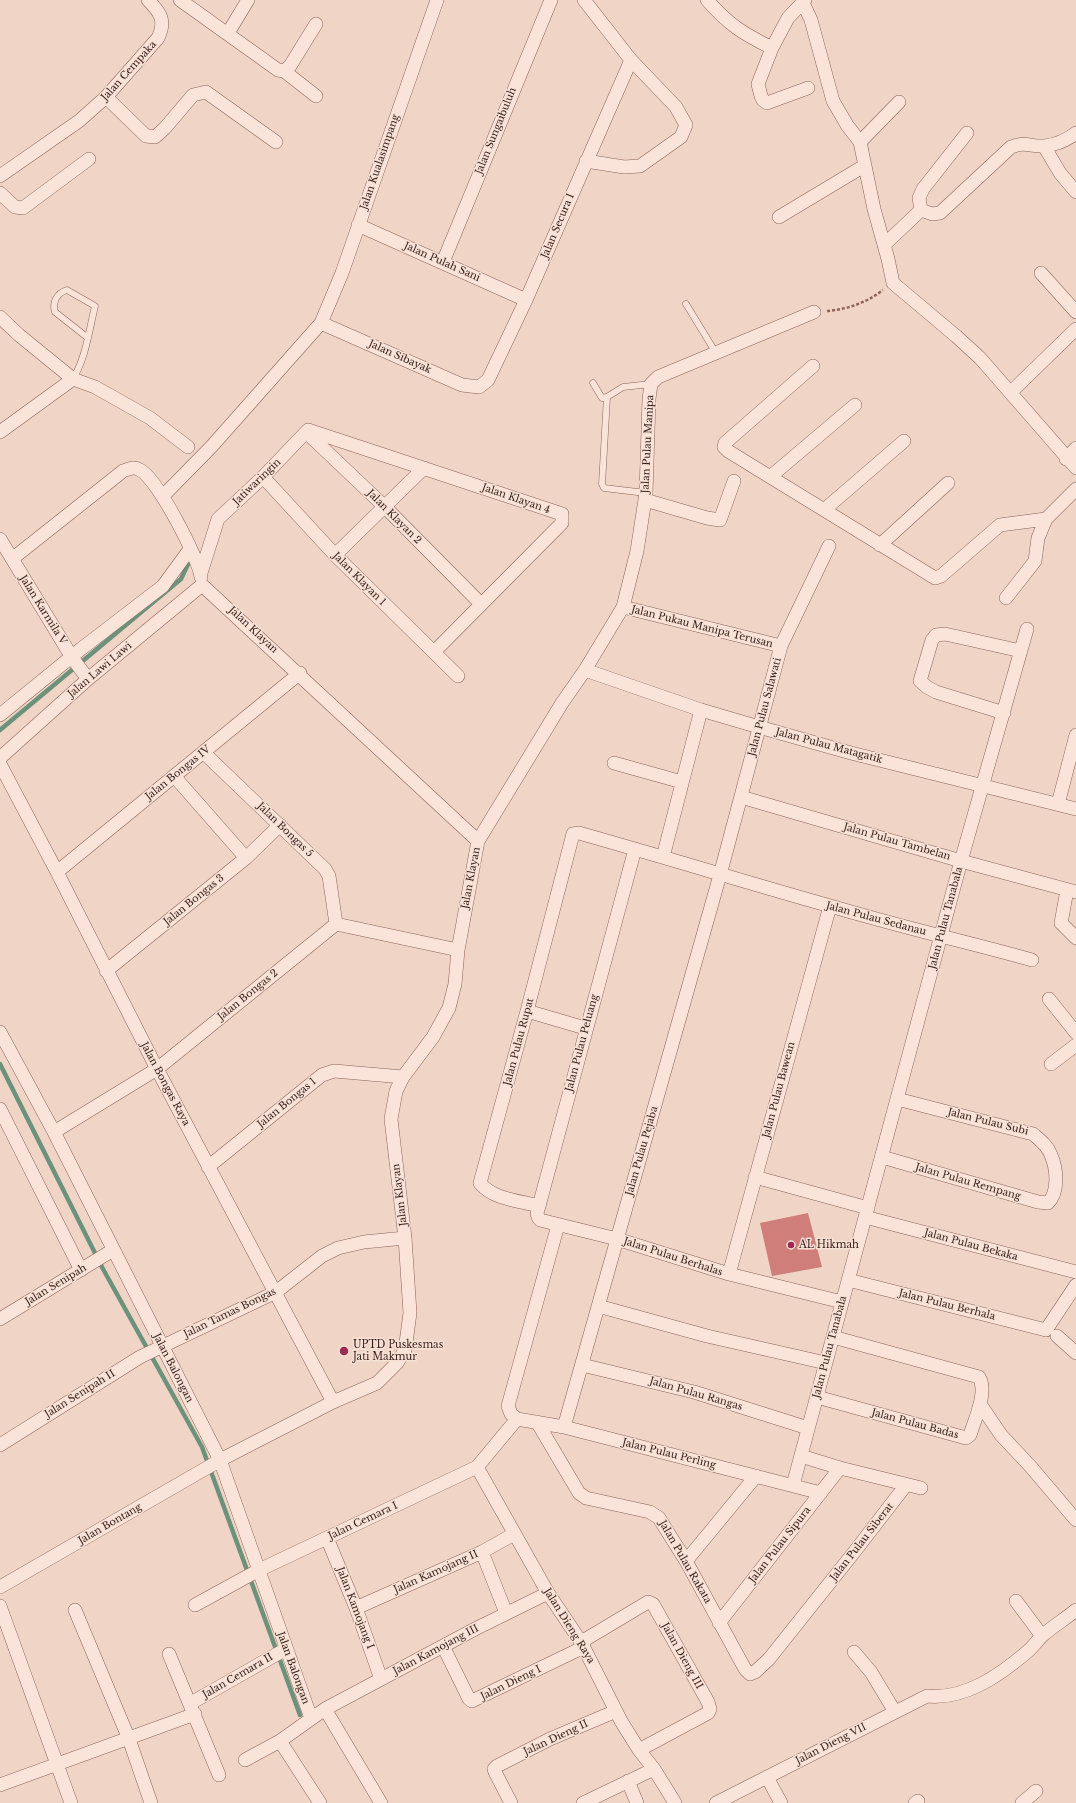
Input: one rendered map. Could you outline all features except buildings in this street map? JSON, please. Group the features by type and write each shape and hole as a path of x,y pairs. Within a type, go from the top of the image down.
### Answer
{"street":[{"name":"Jalan Cempaka","path":"2,170 79,120 106,97 158,38 163,28 162,5 148,0"},
{"path":"180,0 316,96"},
{"path":"228,33 248,0"},
{"name":"Jalan Kualasimpang","path":"164,496 212,446 321,323 342,273 437,0"},
{"name":"Jalan Sungaibuluh","path":"443,262 551,0"},
{"path":"584,0 631,60 676,107 686,125 681,137 640,166 624,167 586,161"},
{"path":"707,0 731,25 742,33 772,48"},
{"path":"808,88 767,103 761,96 758,84 772,48 788,18 804,2 811,20 833,101 847,125 860,142 874,209 893,283 980,358 1076,468"},
{"path":"284,72 290,66 316,24"},
{"name":"Jalan Secura I","path":"479,387 488,380 526,300 631,60"},
{"path":"106,97 146,136 155,138 193,95 206,92 276,142"},
{"path":"860,142 899,102"},
{"path":"921,210 932,214 940,213 1010,147 1021,143 1044,146 1068,139 1076,133"},
{"path":"921,210 919,198 923,189 967,134"},
{"path":"1044,146 1060,173 1076,192"},
{"path":"0,194 15,207 23,208 89,159"},
{"path":"779,217 864,166"},
{"path":"884,245 921,210"},
{"name":"Jalan Pulah Sani","path":"358,225 526,300"},
{"path":"1041,273 1076,312"},
{"name":"Jalan Pulau Manipa","path":"586,670 623,608 637,551 645,497 649,399 651,384 658,377 814,312"},
{"path":"0,317 19,335 73,379 95,387 150,418 188,447"},
{"name":"Jalan Sibayak","path":"321,323 462,385 479,387"},
{"path":"1010,392 1076,329"},
{"path":"813,366 725,443 724,447 728,451 935,578 941,576 1000,525 1046,519"},
{"path":"0,432 73,379"},
{"path":"770,477 855,405"},
{"name":"Jalan Klayan 4","path":"309,431 562,514 562,522 434,652"},
{"name":"Jatiwaringin","path":"202,579 211,540 218,519 309,431"},
{"name":"Jalan Klayan 2","path":"309,431 481,604"},
{"path":"824,510 904,441"},
{"path":"1066,458 1076,448"},
{"path":"12,559 127,469 132,468 141,470 164,496 190,549 202,579"},
{"path":"335,555 424,468"},
{"name":"Jalan Klayan 1","path":"263,477 335,555 458,676"},
{"path":"645,497 707,518 720,520 734,481"},
{"path":"880,545 948,483"},
{"path":"1006,598 1035,561 1038,538 1046,519 1076,489"},
{"name":"Jalan Karmila V","path":"0,539 72,658 84,675"},
{"name":"Jalan Pulau Salawati","path":"720,875 781,646 829,546"},
{"path":"0,715 163,586 190,549"},
{"name":"Jalan Klayan","path":"202,579 478,840"},
{"name":"Jalan Lawi Lawi","path":"0,758 84,675 202,579"},
{"name":"Jalan Pukau Manipa Terusan","path":"623,608 781,646"},
{"name":"Jalan Pulau Tanabala","path":"793,1485 961,861 984,786 1027,629"},
{"path":"1004,713 936,692 920,681 932,640 936,635 945,634 1021,651"},
{"name":"Jalan Klayan","path":"212,1464 333,1402 377,1383 397,1363 405,1350 410,1313 405,1238 391,1118 396,1091 403,1077 433,1037 449,1008 455,984 458,950 478,840 562,703 586,670"},
{"name":"Jalan Pulau Matagatik","path":"586,670 701,710 850,753 1076,809"},
{"name":"Jalan Bongas IV","path":"57,872 300,673"},
{"path":"663,857 701,710"},
{"path":"1058,804 1076,735"},
{"name":"Jalan Bongas 5","path":"203,752 325,869 328,876 336,924"},
{"path":"614,763 682,782"},
{"name":"Jalan Bongas Raya","path":"0,764 57,872 106,972 333,1402"},
{"path":"174,776 246,858"},
{"name":"Jalan Pulau Tambelan","path":"741,797 961,861 1071,891"},
{"name":"Jalan Bongas 3","path":"106,972 246,858 280,825"},
{"name":"Jalan Pulau Sedanau","path":"572,838 573,834 579,833 830,906 941,937 1032,960"},
{"name":"Jalan Pulau Rupat","path":"539,1206 494,1194 484,1189 480,1183 572,838"},
{"name":"Jalan Pulau Peluang","path":"539,1206 585,1028 635,849"},
{"name":"Jalan Pulau Pejaba","path":"564,1428 720,875"},
{"path":"1071,891 1060,923 1076,938"},
{"name":"Jalan Pulau Bawean","path":"729,1274 830,906"},
{"path":"336,924 458,950"},
{"name":"Jalan Bongas 2","path":"54,1132 157,1069 336,924"},
{"path":"1049,999 1076,1033"},
{"path":"527,1011 585,1028"},
{"name":"Jalan Balongan","path":"0,1032 54,1132 108,1253 158,1348 212,1464 280,1652 310,1718"},
{"path":"1051,1064 1076,1045"},
{"name":"Jalan Bongas 1","path":"208,1167 322,1074 334,1071 403,1077"},
{"name":"Jalan Pulau Subi","path":"897,1099 1033,1134 1044,1143 1051,1155 1056,1178 1054,1198"},
{"path":"0,1109 83,1268"},
{"name":"Jalan Pulau Rempang","path":"882,1157 1038,1202 1048,1203 1054,1198"},
{"path":"755,1177 866,1213"},
{"path":"539,1206 537,1214 540,1220 617,1239"},
{"name":"Jalan Pulau Bekaka","path":"866,1213 1076,1272"},
{"path":"517,1419 511,1414 508,1406 558,1225"},
{"name":"Jalan Tamas Bongas","path":"158,1348 276,1292 322,1256 338,1248 364,1242 405,1238"},
{"name":"Jalan Pulau Berhalas","path":"617,1239 729,1274"},
{"name":"Jalan Senipah","path":"0,1319 108,1253"},
{"path":"729,1274 842,1302"},
{"name":"Jalan Pulau Berhala","path":"848,1280 1051,1333"},
{"path":"1076,1285 1051,1333 1076,1353"},
{"path":"598,1306 707,1336 826,1363"},
{"name":"Jalan Pulau Badas","path":"817,1397 966,1438 970,1435 980,1404 982,1381 979,1377 833,1337"},
{"name":"Jalan Senipah II","path":"0,1445 140,1357 158,1348"},
{"name":"Jalan Pulau Rangas","path":"582,1365 694,1392 808,1428"},
{"path":"980,1404 1001,1435 1032,1467 1076,1520"},
{"name":"Jalan Pulau Perling","path":"517,1419 564,1428 821,1493"},
{"name":"Jalan Cemara I","path":"194,1605 252,1574 477,1467 517,1419"},
{"name":"Jalan Pulau Rakata","path":"537,1422 579,1493 586,1498 650,1512 659,1518 686,1561 745,1669"},
{"path":"801,1456 840,1468 921,1488"},
{"name":"Jalan Bontang","path":"0,1588 212,1464"},
{"name":"Jalan Dieng Raya","path":"477,1467 548,1593 583,1644 616,1710 639,1750 654,1769 675,1803"},
{"name":"Jalan Pulau Sipura","path":"719,1623 840,1468"},
{"path":"686,1561 756,1476"},
{"name":"Jalan Pulau Siberat","path":"745,1669 750,1674 755,1672 769,1659 855,1552 906,1485"},
{"name":"Jalan Kamojang II","path":"356,1608 482,1552 514,1534"},
{"name":"Jalan Kamojang I","path":"328,1538 356,1608 381,1679"},
{"path":"482,1552 506,1614"},
{"name":"Jalan Kamojang III","path":"245,1760 280,1741 310,1718 325,1709 443,1646 548,1593"},
{"path":"1016,1601 1042,1636"},
{"name":"Jalan Dieng III","path":"583,1644 648,1602 653,1604 708,1702 710,1709 708,1713 639,1750"},
{"path":"0,1606 71,1803"},
{"path":"75,1610 129,1739 151,1803"},
{"name":"Jalan Dieng VII","path":"716,1803 927,1696 951,1694 971,1689 1002,1673 1028,1651 1042,1636 1076,1610"},
{"name":"Jalan Dieng I","path":"443,1646 469,1699 472,1700 583,1644"},
{"name":"Jalan Cemara II","path":"0,1785 129,1739 193,1709 280,1652"},
{"path":"854,1652 871,1672 895,1712"},
{"path":"169,1654 219,1775"},
{"path":"325,1709 381,1803"},
{"name":"Jalan Dieng II","path":"511,1803 495,1772 494,1769 497,1766 550,1739 616,1710"},
{"path":"280,1741 320,1803"},
{"path":"583,1803 654,1769"},
{"path":"767,1777 781,1803"},
{"path":"628,1781 637,1803"},
{"path":"1022,1803 1036,1791"}],"lane":[{"path":"73,379 80,367 88,338 95,306 67,290 60,292 56,297 53,307 55,312 88,338"},
{"path":"686,304 716,353"},
{"path":"593,383 599,396 607,397 623,387 651,384"},
{"path":"607,397 602,484 604,488 645,497"}],"path":[{"path":"814,312 843,310 870,300 893,283"}],"waterway":[{"path":"0,730 181,579 189,562"},
{"path":"0,1064 103,1269 202,1447 300,1715"}],"place":[{"name":"AL Hikmah","path":"791,1245"},
{"name":"UPTD Puskesmas Jati Makmur","path":"344,1351"}]}
